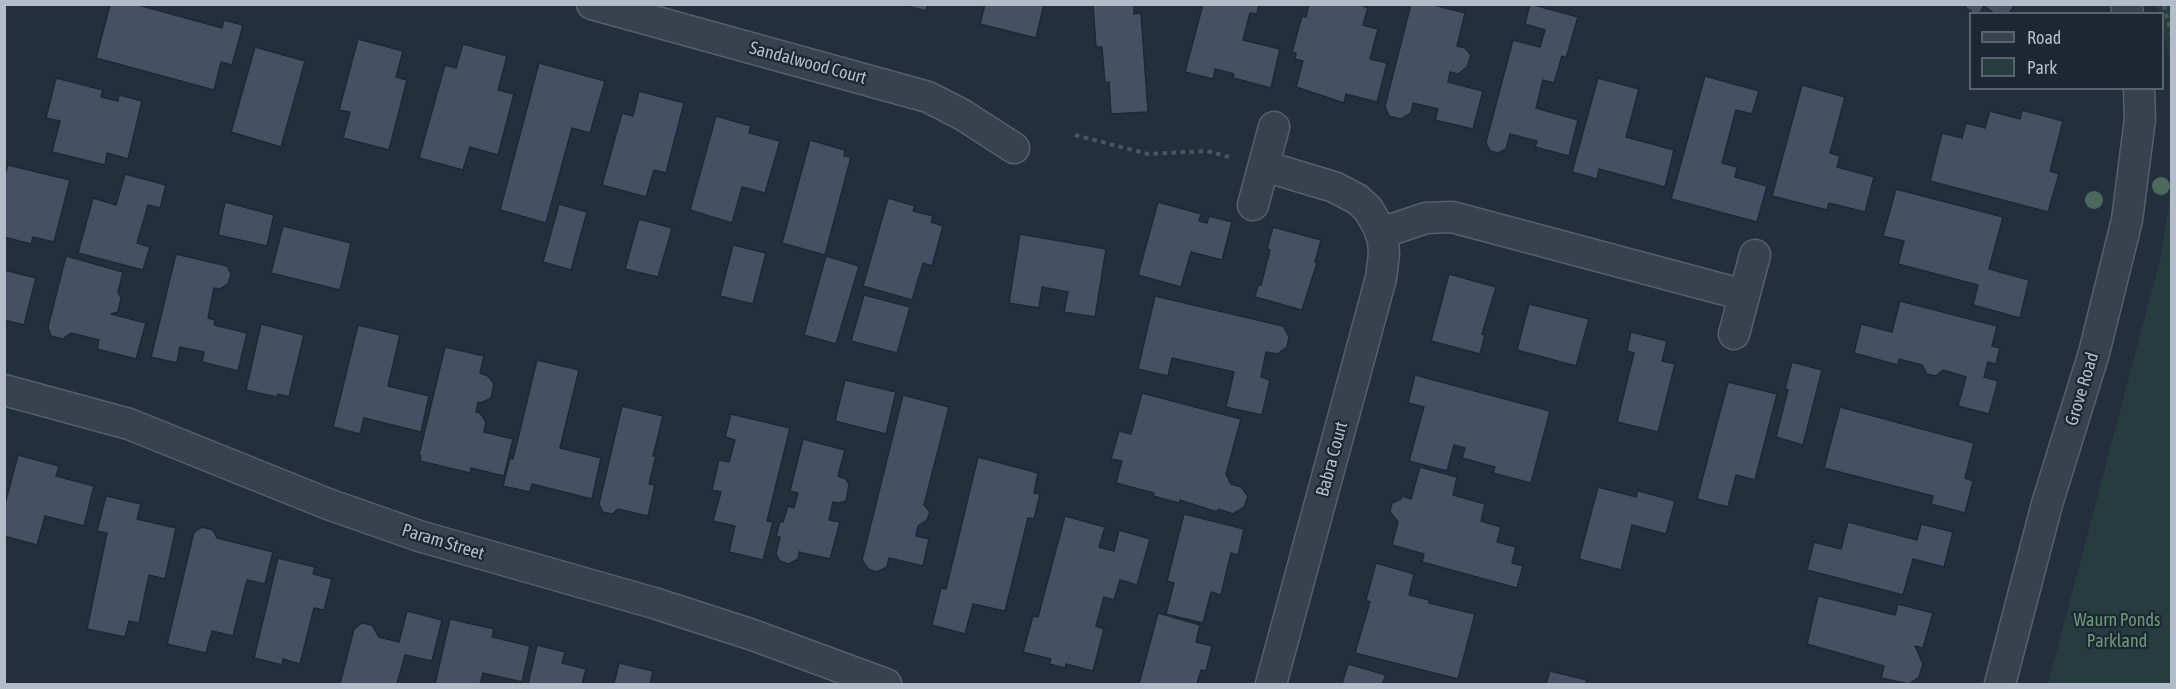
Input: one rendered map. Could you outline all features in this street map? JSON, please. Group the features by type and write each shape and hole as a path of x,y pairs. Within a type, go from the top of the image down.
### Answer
{"street":[{"name":"Sandalwood Court","path":"592,4 928,97 963,115 1014,148"},
{"name":"Grove Road","path":"2000,684 2047,504 2094,353 2127,220 2140,120 2139,90"},
{"path":"1253,205 1274,127"},
{"name":"Babra Court","path":"1264,166 1351,194 1368,209 1381,233 1384,260 1271,684"},
{"path":"1381,233 1426,218 1452,217 1744,295"},
{"path":"1734,334 1755,255"},
{"name":"Param Street","path":"4,390 129,424 328,504 419,536 707,620 886,684"}],"path":[{"path":"2164,4 2172,37"},
{"path":"1075,135 1148,154 1208,151 1264,166"}],"green space":[{"path":"2157,5 2171,5 2171,65 2164,33 2164,12 2159,12"},
{"name":"Waurn Ponds Parkland","path":"2171,191 2171,684 2048,684 2161,256"}],"building":[{"path":"112,4 135,4 222,28 224,20 243,25 232,65 221,62 214,90 96,58"},
{"path":"899,4 928,4 926,11"},
{"path":"985,4 1044,4 1036,38 980,24"},
{"path":"1093,4 1134,4 1134,14 1141,13 1148,112 1111,114 1109,82 1105,83 1102,47 1096,47"},
{"path":"1203,4 1259,4 1257,14 1250,13 1243,40 1280,49 1271,88 1233,78 1234,74 1215,69 1213,79 1185,72"},
{"path":"1309,4 1359,4 1368,8 1363,25 1378,29 1370,59 1387,63 1377,102 1346,94 1344,103 1296,87 1303,61 1295,59 1296,53 1292,52 1302,16 1306,17"},
{"path":"1411,4 1430,4 1465,13 1457,46 1465,48 1471,55 1467,67 1458,74 1450,72 1448,82 1483,91 1473,129 1435,120 1438,109 1413,103 1411,113 1401,119 1389,116 1385,106"},
{"path":"1530,4 1578,17 1566,58 1562,56 1554,83 1543,80 1536,108 1578,120 1569,156 1535,147 1537,141 1510,134 1506,149 1498,153 1490,151 1486,142 1513,40 1540,47 1545,30 1525,24"},
{"path":"1962,4 2015,4 2010,12 1992,12 1984,6 1980,12 1972,12"},
{"path":"358,39 403,51 396,77 407,80 389,150 343,138 350,112 339,110"},
{"path":"463,44 507,56 498,90 514,94 498,155 470,147 463,170 419,158 445,65 456,68"},
{"path":"255,47 305,61 281,147 231,132"},
{"path":"539,63 605,81 590,133 572,128 546,223 500,210"},
{"path":"1705,76 1759,91 1752,114 1736,110 1722,163 1737,167 1735,177 1767,186 1757,222 1671,199"},
{"path":"56,78 103,90 101,97 118,101 119,95 142,101 128,159 107,153 105,165 52,152 60,121 46,118"},
{"path":"1598,78 1639,89 1626,137 1674,150 1665,187 1599,169 1597,179 1572,172"},
{"path":"1802,85 1845,97 1830,153 1840,156 1837,167 1874,177 1865,212 1829,203 1827,210 1772,196"},
{"path":"639,91 684,103 666,173 654,170 646,197 602,185 622,113 633,116"},
{"path":"2022,110 2063,121 2050,171 2059,174 2048,212 1930,181 1942,133 1962,138 1966,123 1985,128 1990,111 2020,119"},
{"path":"716,116 751,126 749,133 780,141 765,193 742,187 732,223 690,210"},
{"path":"810,140 845,150 844,156 851,157 825,255 782,243"},
{"path":"8,165 70,180 54,242 33,237 31,244 4,237 4,177"},
{"path":"125,174 166,185 160,208 148,205 137,243 150,247 143,270 78,253 93,198 116,205"},
{"path":"1896,189 2003,217 1989,269 2029,280 2020,318 1973,305 1978,285 1898,264 1904,241 1883,236"},
{"path":"888,198 915,206 913,211 933,216 931,222 943,226 932,266 923,263 912,300 863,286"},
{"path":"225,202 274,215 267,246 218,235"},
{"path":"1158,202 1201,214 1199,221 1207,223 1209,216 1232,222 1222,260 1191,252 1181,287 1138,275"},
{"path":"559,204 587,212 571,270 543,262"},
{"path":"639,219 672,228 658,277 625,269"},
{"path":"283,226 351,243 340,290 271,273"},
{"path":"1273,227 1321,240 1315,262 1317,263 1302,310 1255,297 1258,285 1261,285 1270,250 1267,249"},
{"path":"1020,234 1106,249 1095,317 1064,312 1068,292 1042,287 1039,308 1009,303"},
{"path":"733,245 766,253 753,304 720,296"},
{"path":"176,254 227,266 231,274 228,284 220,289 214,288 208,318 215,320 214,325 247,333 238,371 202,362 204,352 180,347 177,363 151,357"},
{"path":"66,256 123,272 118,292 121,298 118,312 111,314 146,323 136,359 97,349 99,340 71,333 63,339 51,336 48,327"},
{"path":"826,256 859,266 836,344 804,335"},
{"path":"4,270 36,278 24,325 4,320"},
{"path":"1449,274 1496,287 1482,334 1485,335 1480,354 1431,341"},
{"path":"864,295 910,307 897,353 851,341"},
{"path":"1155,296 1283,326 1289,337 1287,347 1277,354 1266,352 1261,377 1270,380 1262,415 1226,407 1234,372 1172,358 1168,376 1138,369"},
{"path":"1900,301 1997,326 1992,346 2000,348 1996,364 1988,362 1984,377 1998,381 1989,414 1958,406 1966,377 1943,370 1936,376 1927,374 1922,365 1899,359 1898,365 1854,353 1861,324 1892,332"},
{"path":"1529,304 1589,319 1576,366 1517,350"},
{"path":"261,324 304,335 289,397 278,394 277,397 246,390"},
{"path":"358,325 400,335 388,386 429,396 421,432 364,418 360,434 333,427"},
{"path":"1631,332 1667,341 1662,361 1675,364 1658,432 1617,422 1634,353 1627,351"},
{"path":"445,347 484,356 480,373 488,376 494,384 491,398 481,403 478,402 476,412 480,413 486,422 484,432 513,439 504,476 471,468 470,473 420,461 421,456 419,455"},
{"path":"537,360 579,370 560,448 601,458 592,499 532,484 530,492 503,486 510,458 513,459"},
{"path":"1792,362 1822,370 1803,445 1776,437 1788,390 1785,389"},
{"path":"1415,375 1550,411 1531,483 1493,473 1495,467 1462,458 1465,448 1454,445 1447,471 1409,461 1424,407 1408,403"},
{"path":"845,380 896,392 886,434 835,421"},
{"path":"1728,382 1777,394 1755,480 1736,475 1728,507 1697,499"},
{"path":"1142,393 1241,419 1226,474 1231,484 1241,487 1248,496 1244,507 1233,514 1218,509 1217,512 1180,500 1179,503 1153,496 1154,493 1116,483 1122,461 1111,459 1119,431 1131,434"},
{"path":"903,395 949,407 924,505 930,512 927,520 918,526 916,536 929,539 923,566 889,558 887,567 877,572 868,569 862,560"},
{"path":"622,406 663,416 653,456 656,456 649,484 655,485 648,516 618,509 612,514 603,512 599,504"},
{"path":"1840,407 1974,443 1965,478 1973,481 1965,513 1931,504 1933,496 1824,468"},
{"path":"731,414 790,428 767,521 773,522 763,560 729,552 735,526 713,521 721,492 712,490 719,460 729,462 735,440 725,437"},
{"path":"803,439 845,450 838,476 846,479 849,484 846,501 833,502 829,520 840,522 830,559 799,552 798,559 789,564 780,561 776,554 780,537 776,537 780,521 783,522 788,506 794,508 798,493 790,491"},
{"path":"18,455 59,466 56,476 94,486 84,526 45,516 37,545 4,536 4,508"},
{"path":"978,457 1038,473 1034,493 1040,494 1034,519 1028,518 1005,611 973,604 965,634 932,625 941,588 946,589"},
{"path":"1420,467 1457,477 1453,495 1485,504 1481,521 1501,527 1497,542 1516,547 1512,563 1523,566 1517,588 1422,562 1424,554 1392,545 1398,522 1390,512 1392,503 1401,499 1402,496 1411,499"},
{"path":"1598,487 1636,497 1638,489 1640,489 1639,491 1675,501 1666,534 1632,525 1621,570 1579,559"},
{"path":"106,496 141,504 137,519 176,528 165,579 149,575 139,623 129,621 125,637 87,629 107,533 97,531"},
{"path":"1184,514 1244,529 1238,555 1231,553 1221,595 1211,592 1203,623 1166,614 1174,583 1167,581"},
{"path":"1065,516 1105,527 1099,547 1114,551 1119,530 1150,539 1137,585 1120,580 1114,600 1104,597 1096,626 1104,629 1093,671 1066,664 1065,668 1049,664 1051,659 1023,652 1033,616 1038,617"},
{"path":"1848,522 1917,540 1921,524 1953,532 1944,567 1913,559 1903,595 1807,570 1814,542 1841,549"},
{"path":"202,527 213,530 217,538 273,552 265,584 247,580 233,636 212,631 206,653 167,644 194,532"},
{"path":"278,558 315,567 313,574 332,579 324,610 314,608 300,664 283,659 282,665 254,658"},
{"path":"1376,563 1414,574 1409,595 1429,600 1429,603 1475,614 1458,679 1355,653 1370,602 1366,600"},
{"path":"1818,596 1895,615 1898,604 1933,613 1923,648 1915,646 1923,664 1919,677 1909,684 1881,678 1884,666 1807,644"},
{"path":"407,611 442,620 432,661 405,655 397,684 340,684 354,629 362,623 372,625 379,637 399,642"},
{"path":"1158,613 1200,625 1196,642 1212,646 1206,671 1201,670 1197,684 1139,684"},
{"path":"450,619 494,629 492,637 530,646 522,682 483,673 480,684 435,684"},
{"path":"537,645 565,652 562,663 586,669 582,684 528,684"},
{"path":"619,663 653,671 650,684 614,684"},
{"path":"1348,664 1386,675 1382,684 1342,684"},
{"path":"1550,671 1587,680 1586,684 1546,684"}]}
